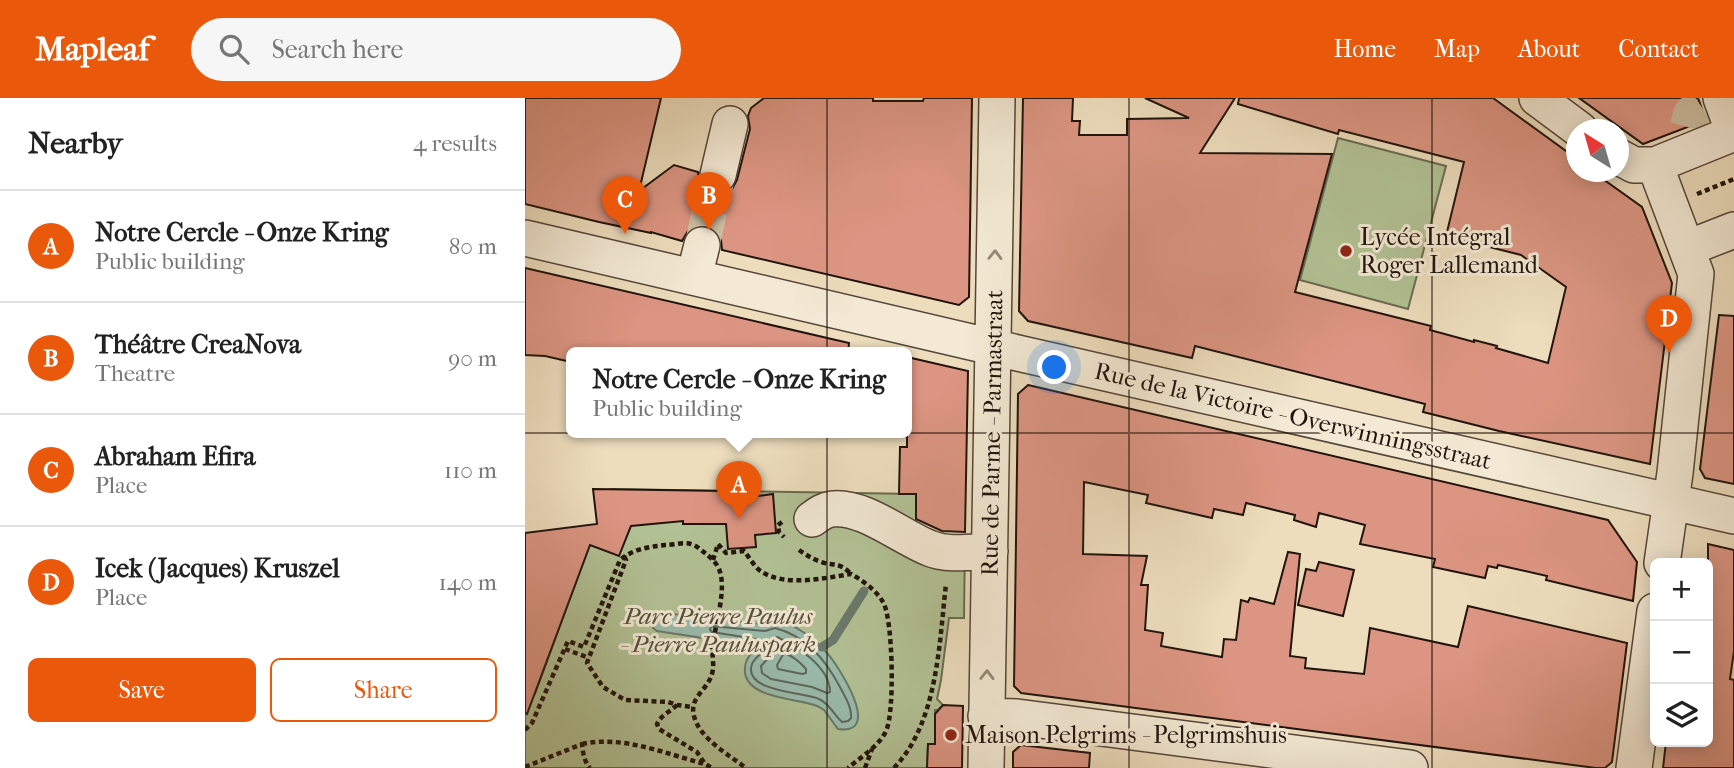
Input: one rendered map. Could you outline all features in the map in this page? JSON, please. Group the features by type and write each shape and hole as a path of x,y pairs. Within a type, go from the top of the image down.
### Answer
{"street":[{"name":"Rue de Parme - Parmastraat","path":"986,768 997,98"},
{"path":"1537,98 1566,120"},
{"path":"1629,162 1634,165 1655,165 1705,116 1734,133"},
{"path":"718,175 730,124"},
{"path":"1655,165 1696,274 1663,558"},
{"path":"1688,248 1734,230"},
{"name":"Rue de la Victoire - Overwinningsstraat","path":"525,237 698,261 994,348 1734,516"},
{"path":"800,519 831,509 849,510 931,549 949,553 989,551"},
{"path":"1634,768 1654,621"},
{"path":"986,716 1017,717 1411,768"}],"path":[{"path":"1671,205 1734,179"},
{"path":"800,519 778,525 779,532 810,557 839,564 860,579 877,594 888,615 892,675 891,717 888,729 881,739 848,768"},
{"path":"525,730 532,723 568,641 584,646 620,560 638,549 693,544 719,568 721,582 711,652 712,677 692,707 694,720 708,739 746,768"},
{"path":"713,560 717,544 726,552 744,551 764,574 779,578 820,580 851,574"},
{"path":"624,556 627,560 587,663 603,687 625,700 668,702 692,707"},
{"path":"894,768 912,746 934,685 946,581 939,580"},
{"path":"565,649 589,658"},
{"path":"677,705 659,719 659,729 697,752 705,764"},
{"path":"525,767 592,742 640,746 712,768"},
{"path":"582,744 586,763 590,768"},
{"path":"865,768 872,747"}],"green space":[{"path":"1338,138 1446,166 1408,309 1300,280"},
{"name":"Parc Pierre Paulus - Pierre Pauluspark","path":"610,489 916,494 916,531 965,539 964,618 949,618 937,699 943,705 935,710 935,725 940,725 940,744 928,744 927,768 525,768 525,688 535,694"}],"water":[{"path":"656,612 760,624 776,621 797,628 823,648 833,660 854,698 858,711 857,722 851,728 838,729 824,710 817,706 764,693 748,682 745,673 747,660 756,649 755,646 657,631 653,628"}],"building":[{"path":"525,98 661,98 639,191 674,165 698,172 704,189 714,195 724,194 732,189 737,180 750,129 748,116 751,108 764,98 923,101 924,98 972,98 969,297 959,305 722,250 716,231 706,225 696,226 688,231 682,241 525,204"},
{"path":"1023,98 1073,98 1072,121 1080,121 1079,135 1127,135 1127,119 1189,118 1145,98 1235,98 1200,153 1332,154 1295,292 1431,326 1430,330 1497,346 1496,348 1548,363 1566,287 1521,255 1446,236 1464,162 1339,130 1338,134 1238,104 1239,98 1493,98 1566,151 1566,182 1607,182 1642,207 1672,283 1650,464 1423,412 1425,404 1195,346 1192,358 1028,321 1019,311"},
{"path":"1579,98 1698,98 1706,120 1643,144 1629,134 1629,119 1608,119"},
{"path":"525,268 849,343 849,347 566,347 566,361 525,355"},
{"path":"1719,315 1734,316 1734,484 1705,478 1700,469"},
{"path":"912,358 968,371 965,532 942,531 916,519 916,494 899,494 900,447 907,447 907,438 912,438"},
{"path":"1028,385 1608,520 1637,562 1633,601 1546,580 1547,576 1498,565 1497,568 1488,566 1485,578 1433,567 1435,559 1360,544 1365,525 1319,513 1316,527 1294,520 1295,515 1246,503 1243,515 1214,509 1212,518 1146,503 1148,495 1084,482 1083,554 1147,556 1141,585 1148,585 1145,630 1163,633 1161,646 1222,657 1224,639 1236,640 1241,600 1248,602 1250,598 1274,604 1288,552 1300,554 1290,656 1306,658 1305,668 1364,674 1370,628 1458,647 1468,606 1627,643 1612,762 1605,768 1596,768 1021,693 1014,686 1018,394"},
{"path":"593,489 725,491 726,500 773,494 776,533 755,535 756,547 728,549 726,524 683,524 683,521 631,526 619,556 590,545 527,714 525,533 597,524"},
{"path":"1708,544 1734,550 1734,651 1730,679 1734,680 1734,768 1663,768 1665,747 1713,747 1713,558 1708,558"},
{"path":"1319,562 1354,570 1343,616 1298,605 1306,569 1316,571"},
{"name":"Maison Pelgrims - Pelgrimshuis","path":"943,705 963,706 962,768 927,768 928,744 935,744 935,714"},
{"path":"1021,745 1090,753 1089,768 1013,768 1013,752"}],"waterway":[{"path":"822,647 833,640 864,591"}],"tunnel":[{"path":"1687,127 1691,113 1701,106"},
{"path":"702,245 718,175"}],"place":[{"name":"Théâtre CreaNova","path":"709,230"},
{"name":"Abraham Efira","path":"625,234"},
{"name":"Lycée Intégral Roger Lallemand","path":"1346,251"},
{"name":"Icek (Jacques) Kruszel","path":"1669,353"},
{"name":"Notre Cercle - Onze Kring","path":"739,519"},
{"name":"Maison Pelgrims - Pelgrimshuis","path":"951,735"}]}
